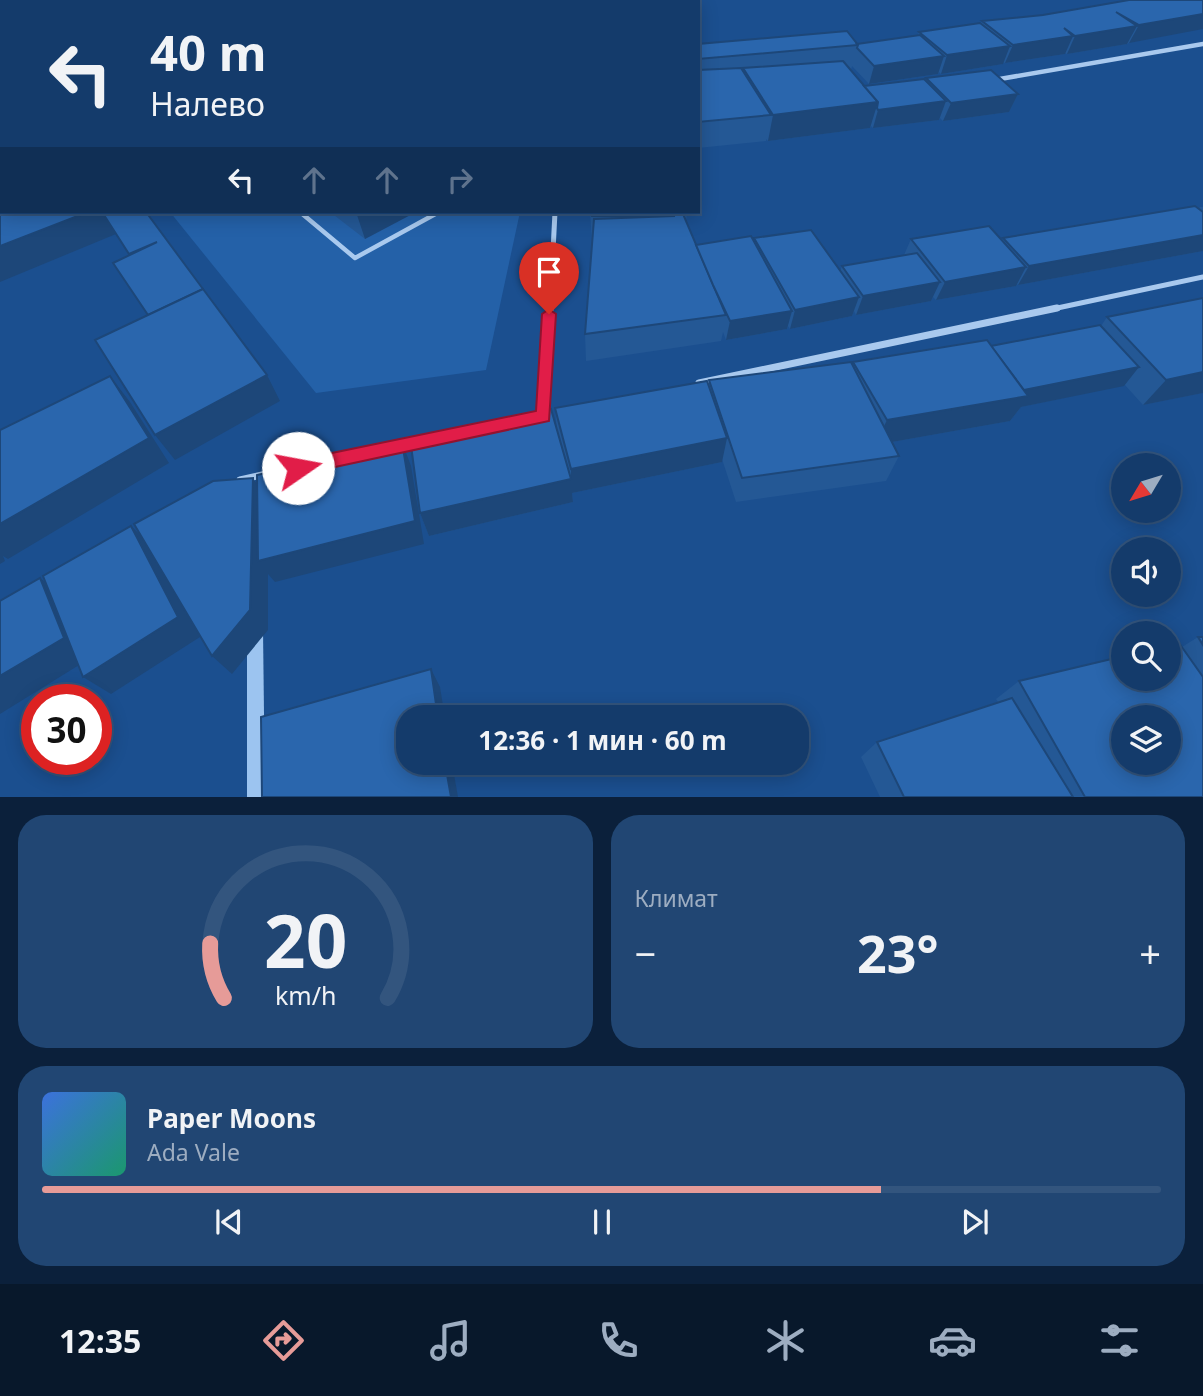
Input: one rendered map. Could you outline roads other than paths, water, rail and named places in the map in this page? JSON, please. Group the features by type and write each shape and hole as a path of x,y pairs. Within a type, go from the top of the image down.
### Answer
{"street":[{"path":"983,82 1203,44"},
{"path":"544,416 555,214"},
{"path":"692,385 1203,277"},
{"path":"530,419 557,413"},
{"path":"380,450 435,439"},
{"path":"224,483 274,473"}],"lane":[{"path":"302,214 355,258 435,214"}],"waterway":[{"path":"255,630 256,797"}]}
